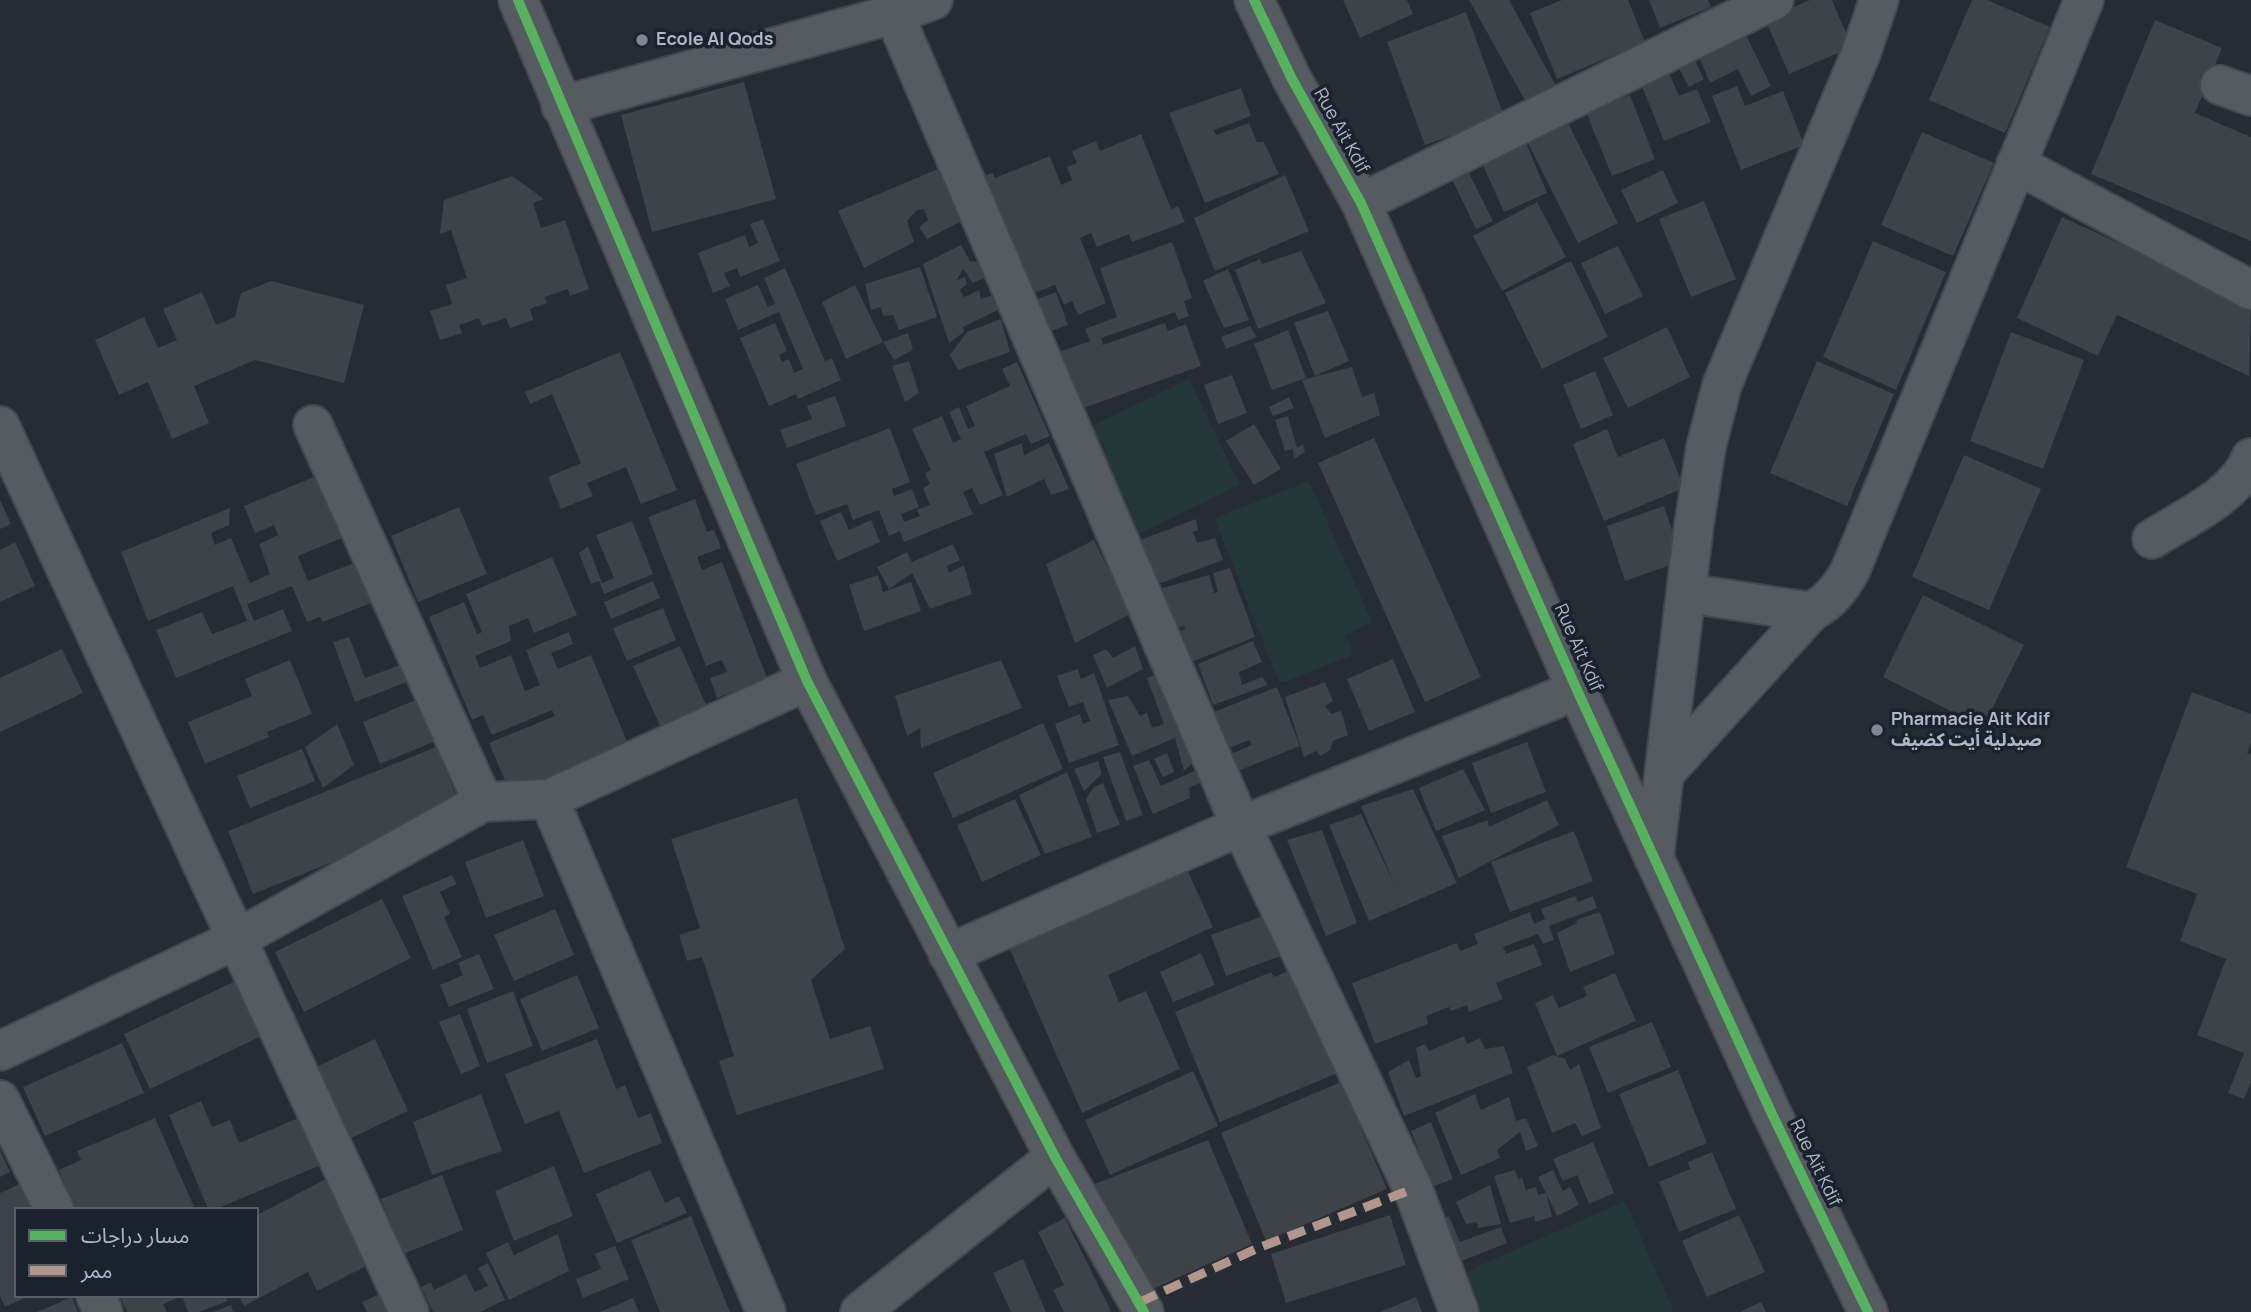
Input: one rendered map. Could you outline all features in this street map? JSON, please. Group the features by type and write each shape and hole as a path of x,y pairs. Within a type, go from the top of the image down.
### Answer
{"street":[{"path":"518,0 807,681 1055,1157 1144,1312"},
{"path":"561,106 894,14 933,0"},
{"name":"Rue Ait Kdif","path":"1254,0 1292,79 1361,203 1577,690 1772,1115 1867,1312"},
{"path":"1361,203 1774,0"},
{"path":"1654,858 1706,447 1722,385 1861,53 1879,0"},
{"path":"1664,774 1811,612 1827,603 1850,571 2084,0"},
{"path":"894,14 1241,826 1363,1087 1396,1151 1459,1312"},
{"path":"2016,164 2251,290"},
{"path":"313,425 483,802"},
{"path":"0,426 409,1312"},
{"path":"2152,539 2228,490 2240,480 2251,458"},
{"path":"1686,593 1811,612"},
{"path":"0,1051 237,939 483,802 549,799 807,681"},
{"path":"948,954 1241,826 1577,690"},
{"path":"549,799 766,1312"},
{"path":"0,1100 53,1207"},
{"path":"860,1312 1055,1157"}],"shaded area":[{"path":"1189,379 1240,485 1135,536 1085,429"},
{"path":"1309,481 1372,622 1346,635 1353,655 1284,682 1278,680 1214,518"},
{"path":"1625,1201 1674,1312 1472,1312 1456,1276"}],"building":[{"path":"1343,0 1407,0 1413,14 1360,38"},
{"path":"1469,0 1509,0 1556,86 1526,102"},
{"path":"1562,0 1628,0 1645,42 1557,79 1530,13"},
{"path":"1649,0 1708,0 1711,7 1660,28"},
{"path":"1810,0 1832,0 1852,47 1789,74 1765,19"},
{"path":"1972,0 1987,0 2050,27 2005,133 1929,100"},
{"path":"1466,12 1504,116 1425,145 1387,42"},
{"path":"2155,20 2222,48 2195,113 2251,137 2251,241 2091,174"},
{"path":"1745,33 1771,86 1751,96 1738,69 1710,83 1698,55"},
{"path":"1692,55 1704,79 1689,87 1676,63"},
{"path":"1669,73 1679,96 1697,89 1711,122 1664,141 1641,84"},
{"path":"744,82 776,199 652,232 621,115"},
{"path":"1737,86 1745,106 1783,91 1804,145 1741,170 1712,96"},
{"path":"1241,88 1251,116 1214,130 1216,135 1249,123 1257,142 1264,142 1279,174 1205,203 1169,113"},
{"path":"1630,95 1655,159 1612,176 1586,112"},
{"path":"1566,119 1618,223 1578,243 1526,139"},
{"path":"1922,132 1994,163 1953,256 1881,225"},
{"path":"1141,134 1171,209 1178,206 1185,222 1132,242 1129,234 1097,247 1091,233 1080,238 1106,303 1078,315 1072,301 1064,305 1055,285 1029,295 975,179 993,173 995,178 1050,156 1061,185 1072,180 1067,167 1077,163 1072,151 1096,141 1100,151"},
{"path":"1526,143 1547,193 1504,212 1482,163"},
{"path":"938,169 962,221 927,239 919,227 928,220 924,209 917,210 907,221 914,242 864,268 838,211"},
{"path":"1663,170 1678,203 1637,223 1621,190"},
{"path":"1468,171 1493,221 1476,229 1452,179"},
{"path":"1285,175 1309,231 1215,271 1194,218"},
{"path":"512,176 544,199 533,203 541,228 565,220 589,289 570,296 568,289 545,297 547,303 530,309 533,320 510,328 506,318 482,326 479,318 459,325 462,333 440,340 430,311 452,304 446,285 467,278 451,230 440,234 444,200"},
{"path":"1704,201 1736,279 1691,297 1659,219"},
{"path":"1537,202 1566,257 1502,291 1473,236"},
{"path":"2062,217 2251,304 2249,376 2117,315 2098,356 2017,318"},
{"path":"763,219 780,261 740,277 737,268 724,273 730,286 713,293 698,253 745,235 749,247 758,243 750,224"},
{"path":"1873,241 1946,272 1896,390 1823,357"},
{"path":"1172,242 1192,298 1184,301 1189,316 1178,320 1175,312 1101,338 1103,345 1165,323 1168,331 1186,324 1201,366 1072,412 1051,355 1090,341 1085,329 1117,317 1100,268"},
{"path":"961,245 970,261 979,262 984,278 973,283 963,269 957,280 965,277 967,284 960,290 964,297 979,290 981,299 994,295 1000,309 963,327 964,332 949,343 923,264"},
{"path":"1618,246 1643,296 1605,314 1581,263"},
{"path":"1301,251 1326,303 1258,329 1235,270 1260,259 1262,264"},
{"path":"1571,261 1608,337 1542,369 1505,293"},
{"path":"920,267 937,317 899,330 893,315 883,316 881,307 871,310 865,284"},
{"path":"785,268 825,361 832,358 841,380 798,399 796,394 769,406 740,338 775,323 787,351 779,355 782,362 789,359 794,373 803,369 779,312 738,330 725,299 758,285 768,307 775,304 764,278"},
{"path":"1228,269 1249,320 1224,328 1203,281"},
{"path":"271,281 364,305 344,383 255,360 194,386 209,423 172,439 148,382 119,395 95,340 144,317 158,348 177,340 163,309 202,292 216,325 235,317 241,293"},
{"path":"855,285 883,342 846,359 822,302"},
{"path":"1056,292 1068,325 1043,334 1031,302"},
{"path":"1328,311 1349,361 1315,376 1294,323"},
{"path":"1001,319 1010,352 958,370 950,355 967,332"},
{"path":"1250,326 1257,337 1226,349 1221,337"},
{"path":"1667,327 1690,377 1628,408 1603,358"},
{"path":"1288,330 1306,378 1272,390 1254,344"},
{"path":"2011,332 2084,360 2043,469 1970,441"},
{"path":"908,333 913,350 894,360 883,342"},
{"path":"620,352 677,490 641,504 626,467 587,483 593,496 561,509 548,477 581,463 552,394 530,404 525,392"},
{"path":"909,361 919,393 905,402 892,366"},
{"path":"1817,361 1894,394 1847,506 1770,473"},
{"path":"1017,362 1050,436 1031,444 1026,434 984,452 1003,495 980,505 972,488 963,492 973,514 904,542 900,531 889,536 879,510 853,520 847,504 816,515 796,464 890,428 910,482 892,489 894,496 912,489 919,507 901,514 904,522 920,516 917,510 930,505 923,488 930,484 925,473 931,470 912,429 942,416 953,443 961,439 949,412 959,407 968,429 975,426 966,406 1010,386 1002,369"},
{"path":"1352,367 1362,397 1374,393 1380,415 1325,438 1302,380"},
{"path":"1595,371 1613,415 1581,429 1563,385"},
{"path":"1232,375 1247,413 1218,424 1204,385"},
{"path":"835,396 846,426 787,448 780,430 812,419 807,406"},
{"path":"1289,397 1294,408 1273,416 1269,407"},
{"path":"1288,416 1297,448 1303,444 1305,452 1294,459 1293,449 1285,451 1275,420"},
{"path":"1254,424 1281,469 1254,485 1226,441"},
{"path":"1607,429 1618,457 1664,438 1684,488 1604,521 1573,444"},
{"path":"1374,438 1481,677 1425,702 1318,463"},
{"path":"1022,443 1024,455 1049,443 1069,489 1051,495 1044,479 1007,497 994,454"},
{"path":"1964,455 2041,489 1989,610 1912,577"},
{"path":"321,474 356,532 298,556 308,581 359,561 376,601 323,622 320,617 307,622 292,586 247,604 254,621 283,609 292,631 176,678 156,630 202,612 212,634 247,621 233,586 148,621 121,552 230,508 229,525 211,533 215,545 231,538 250,583 270,574 259,544 278,535 274,525 255,533 244,506"},
{"path":"695,499 707,532 714,530 721,548 697,557 702,570 722,562 767,678 717,698 710,678 727,672 722,660 706,666 648,517"},
{"path":"0,500 11,524 0,529"},
{"path":"1664,506 1682,561 1625,581 1607,526"},
{"path":"459,507 487,574 418,602 391,536"},
{"path":"841,512 849,530 871,520 880,542 837,561 820,521"},
{"path":"1196,519 1198,530 1193,532 1197,543 1215,538 1223,560 1158,584 1138,541"},
{"path":"632,521 653,574 604,594 599,581 591,584 579,553 588,546 602,583 614,578 596,535"},
{"path":"1094,540 1130,614 1075,643 1046,564"},
{"path":"15,542 35,586 0,602 0,550"},
{"path":"953,544 960,560 947,566 949,573 964,565 972,594 930,609 912,573 889,589 877,567 907,552 912,562"},
{"path":"552,557 577,615 534,633 528,618 509,626 511,641 475,656 480,668 511,655 525,691 540,685 526,650 569,632 573,644 551,653 558,669 591,655 628,744 510,792 489,743 555,716 552,710 492,735 483,715 472,720 429,617 464,602 477,634 482,632 466,594"},
{"path":"1230,568 1255,637 1191,662 1177,633 1185,629 1184,626 1175,628 1172,613 1165,614 1156,590 1209,575 1214,593 1218,592 1213,573"},
{"path":"878,575 883,592 911,582 921,611 864,631 849,585"},
{"path":"653,581 660,598 611,619 604,602"},
{"path":"1923,595 2024,645 1983,727 1883,677"},
{"path":"663,608 676,640 627,661 613,628"},
{"path":"349,637 365,678 408,662 415,679 355,702 333,642"},
{"path":"1253,641 1262,662 1239,672 1242,685 1262,677 1268,685 1213,705 1198,664"},
{"path":"680,646 706,705 660,726 633,666"},
{"path":"1135,646 1143,669 1107,688 1093,655 1106,649 1113,658"},
{"path":"62,649 83,693 0,732 0,678"},
{"path":"1393,659 1415,712 1369,731 1347,679"},
{"path":"290,660 312,714 267,732 269,737 205,764 188,722 252,696 245,679"},
{"path":"1001,660 1022,708 921,748 920,728 907,736 895,696"},
{"path":"1078,669 1081,679 1094,673 1119,745 1069,763 1055,724 1080,714 1083,724 1090,721 1083,702 1069,707 1057,676"},
{"path":"1163,672 1206,758 1190,765 1184,771 1175,738 1132,756 1108,700 1128,696 1140,716 1147,713 1152,728 1164,724 1147,678"},
{"path":"1325,682 1333,701 1325,706 1331,714 1341,711 1348,735 1333,741 1330,750 1320,756 1316,751 1304,757 1285,697"},
{"path":"1277,687 1300,746 1238,771 1231,754 1252,745 1250,740 1228,748 1214,712"},
{"path":"2192,692 2251,714 2251,742 2247,753 2251,754 2251,1082 2244,1099 2228,1093 2244,1053 2197,1035 2226,959 2180,941 2197,894 2126,867"},
{"path":"418,699 436,741 380,764 363,722"},
{"path":"1043,723 1063,769 953,818 933,773"},
{"path":"337,724 354,765 323,788 305,747"},
{"path":"1527,742 1546,792 1491,813 1472,763"},
{"path":"436,747 462,810 253,894 228,831"},
{"path":"302,749 315,781 250,808 237,776"},
{"path":"1120,752 1143,815 1126,821 1103,757"},
{"path":"1167,753 1174,772 1163,777 1154,759"},
{"path":"1149,760 1161,786 1201,768 1209,779 1189,788 1190,798 1153,814 1133,766"},
{"path":"1098,761 1102,774 1084,791 1074,769"},
{"path":"1463,769 1485,810 1436,831 1419,788"},
{"path":"1067,772 1092,837 1045,854 1019,795"},
{"path":"1103,783 1120,825 1097,833 1086,799 1094,787"},
{"path":"1413,789 1457,883 1369,921 1329,825 1361,814 1395,885 1361,806"},
{"path":"797,798 845,949 811,980 830,1039 870,1026 884,1069 737,1115 719,1061 734,1056 702,957 687,961 679,935 700,928 671,839"},
{"path":"1015,799 1041,855 982,882 957,825"},
{"path":"1547,800 1559,825 1459,878 1442,836 1488,820 1489,827"},
{"path":"1322,830 1357,923 1326,936 1287,840"},
{"path":"1574,831 1593,881 1510,912 1491,862"},
{"path":"523,840 544,896 486,918 465,862"},
{"path":"1186,867 1213,927 1108,975 1119,1002 1146,991 1180,1069 1082,1113 1008,945"},
{"path":"452,875 457,884 440,892 450,914 444,917 462,957 433,970 402,896"},
{"path":"1575,896 1578,902 1593,896 1597,908 1549,926 1554,940 1543,944 1538,934 1503,947 1506,954 1534,944 1542,965 1496,983 1503,999 1469,1012 1467,1005 1451,1011 1449,1007 1426,1016 1428,1024 1375,1044 1352,983 1457,943 1460,951 1478,944 1474,934 1530,912 1534,924 1545,919 1541,909"},
{"path":"382,899 411,958 304,1012 275,952"},
{"path":"555,909 574,955 514,981 494,935"},
{"path":"1600,912 1615,954 1570,972 1557,933 1577,923 1576,920"},
{"path":"1271,913 1286,954 1226,976 1211,935"},
{"path":"1201,953 1215,985 1173,1002 1160,972"},
{"path":"479,954 494,989 449,1007 440,985 463,975 458,963"},
{"path":"1296,968 1340,1072 1220,1122 1175,1012 1271,972 1274,977"},
{"path":"1615,973 1636,1021 1557,1056 1535,1003 1553,995 1559,1008 1587,996 1583,987"},
{"path":"577,975 599,1028 542,1051 520,999"},
{"path":"244,977 270,1032 150,1089 124,1034"},
{"path":"513,991 533,1046 487,1063 467,1009"},
{"path":"460,1014 480,1066 461,1074 439,1022"},
{"path":"1652,1022 1671,1067 1608,1093 1589,1047"},
{"path":"1464,1036 1467,1044 1480,1038 1485,1049 1504,1046 1513,1073 1404,1116 1388,1072 1409,1060 1416,1078 1421,1076 1416,1048 1425,1044 1429,1051"},
{"path":"375,1039 408,1111 349,1139 316,1067"},
{"path":"597,1039 616,1089 625,1085 638,1118 651,1113 662,1143 584,1173 559,1111 525,1124 505,1074"},
{"path":"122,1043 144,1093 45,1136 23,1087"},
{"path":"1553,1055 1565,1059 1570,1070 1579,1064 1601,1128 1582,1136 1575,1123 1552,1133 1527,1067"},
{"path":"1678,1070 1707,1143 1649,1167 1619,1094"},
{"path":"1193,1071 1218,1126 1110,1175 1085,1120"},
{"path":"1341,1082 1387,1189 1266,1241 1221,1133"},
{"path":"481,1094 502,1151 432,1175 413,1122"},
{"path":"1475,1094 1481,1110 1509,1097 1516,1121 1526,1118 1538,1146 1526,1151 1520,1132 1497,1150 1500,1158 1461,1175 1435,1113"},
{"path":"201,1101 212,1127 230,1120 239,1143 301,1117 321,1165 221,1207 207,1207 169,1115"},
{"path":"155,1118 194,1207 74,1207 59,1170 81,1160 77,1151"},
{"path":"1431,1122 1453,1179 1432,1187 1411,1131"},
{"path":"1208,1140 1252,1244 1146,1292 1095,1184"},
{"path":"1593,1142 1614,1193 1589,1204 1577,1175 1563,1181 1553,1159"},
{"path":"0,1150 10,1172 0,1177"},
{"path":"1712,1152 1736,1209 1679,1232 1659,1182 1690,1169 1688,1162"},
{"path":"554,1166 573,1216 514,1241 495,1191"},
{"path":"650,1170 665,1203 679,1196 687,1213 617,1243 596,1194"},
{"path":"1515,1170 1518,1179 1522,1178 1526,1190 1536,1187 1538,1195 1546,1193 1552,1217 1535,1222 1534,1216 1510,1223 1494,1176"},
{"path":"1553,1170 1563,1191 1570,1187 1579,1205 1557,1216 1538,1177"},
{"path":"442,1175 463,1230 403,1254 381,1199"},
{"path":"330,1177 374,1262 317,1291 308,1272 244,1306 240,1298 259,1298 259,1214"},
{"path":"29,1180 41,1207 14,1207 14,1298 25,1298 5,1307 0,1296 0,1193"},
{"path":"1490,1185 1501,1224 1478,1228 1477,1222 1466,1224 1456,1202"},
{"path":"1390,1215 1406,1265 1286,1303 1271,1254"},
{"path":"1739,1215 1765,1272 1707,1297 1682,1241"},
{"path":"691,1216 730,1312 660,1312 631,1240"},
{"path":"1449,1216 1460,1242 1501,1227 1507,1243 1452,1265 1436,1221"},
{"path":"1065,1218 1111,1311 1109,1312 1064,1312 1053,1290 1064,1285 1038,1232"},
{"path":"558,1234 569,1271 509,1300 486,1253 508,1242 514,1255"},
{"path":"615,1246 629,1279 583,1298 576,1279 601,1269 595,1254"},
{"path":"1023,1259 1046,1312 1011,1312 993,1273"},
{"path":"488,1263 505,1300 480,1312 433,1312 421,1287 431,1282 434,1290 466,1274 475,1292 488,1286 478,1268"},
{"path":"391,1289 401,1312 367,1312 362,1302"},
{"path":"1416,1297 1422,1312 1380,1312"},
{"path":"72,1298 78,1312 37,1312"},
{"path":"121,1298 177,1298 163,1304 167,1312 127,1312"},
{"path":"183,1298 227,1298 228,1301 199,1312 188,1312"},
{"path":"633,1298 639,1312 600,1312"},
{"path":"1761,1302 1766,1312 1740,1312"},
{"path":"231,1305 233,1312 213,1312"}],"marked path":[{"path":"1140,1302 1258,1248 1413,1189"}],"cycle path":[{"path":"518,0 807,681 1055,1157 1144,1312"},
{"path":"1254,0 1292,79 1361,203 1577,690 1772,1114 1868,1312"}],"place":[{"name":"Ecole Al Qods","path":"642,40"},
{"name":"Pharmacie Ait Kdif صيدلية أيت كضيف","path":"1877,730"}]}
